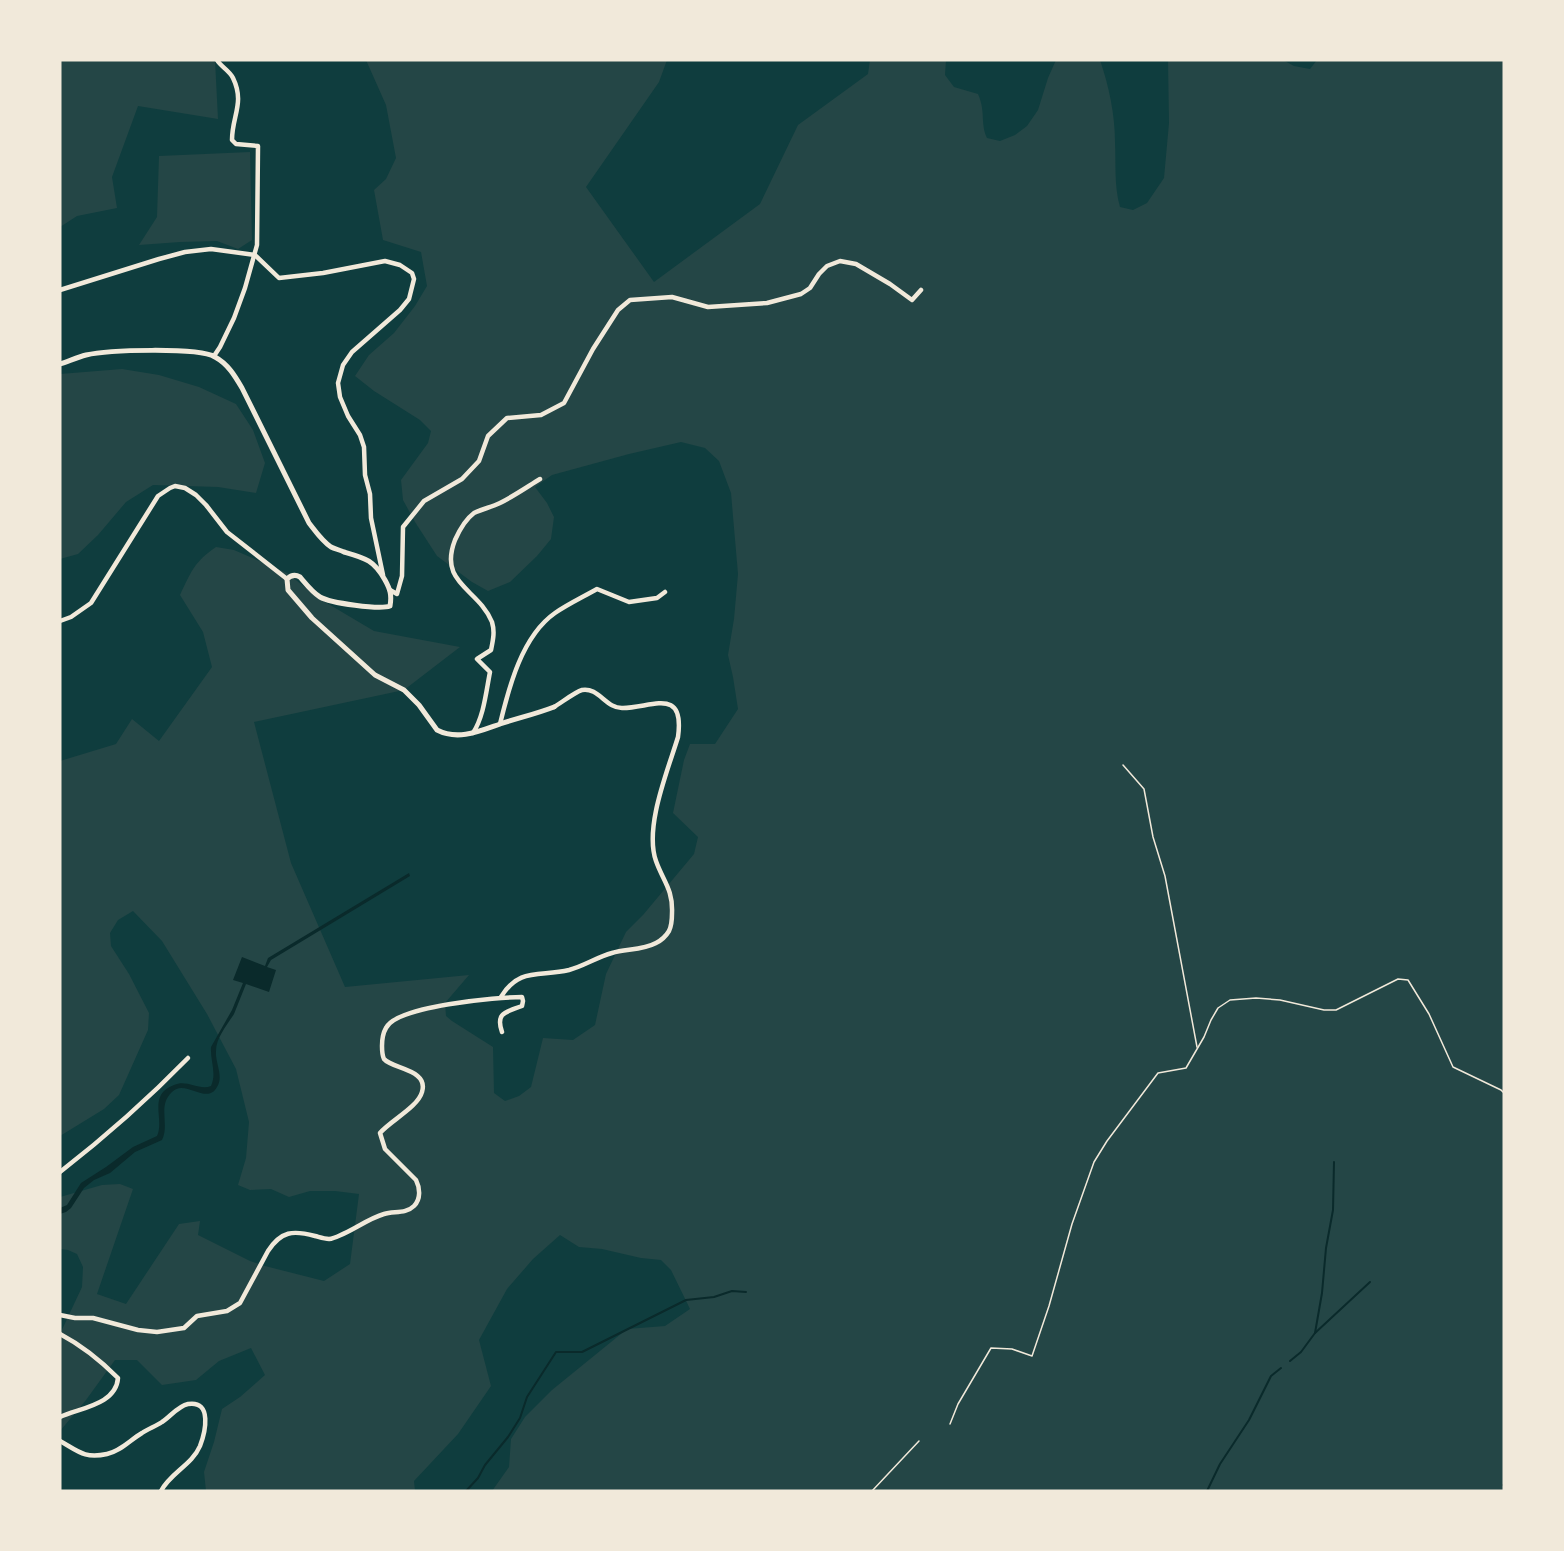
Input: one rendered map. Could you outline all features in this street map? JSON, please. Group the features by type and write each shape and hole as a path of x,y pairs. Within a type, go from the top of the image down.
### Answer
{"street":[{"path":"214,356 234,318 245,288 258,236 258,146 236,144 232,140 232,129 239,104 237,89 232,76 217,60"},
{"path":"60,290 184,252 211,249 255,255 279,278 323,273 385,261 400,265 412,273 414,279 409,299 400,310 352,352 343,365 338,383 340,398 364,447 371,518 384,578"},
{"path":"390,590 397,594 402,576 403,527 424,501 462,479 479,461 488,436 507,418 542,416 564,402 593,349 618,310 630,300 672,297 708,307 767,303 801,294 810,288 827,266 840,261 856,264 912,300 921,290"},
{"path":"60,364 102,352 193,351 214,356 232,370 309,523 320,538 334,549 360,556 377,566 390,590 390,606 385,608 329,601 321,598 300,577 296,575 287,579"},
{"path":"473,733 484,705 490,672 477,659 491,650 494,631 491,620 481,605 453,572 450,556 456,537 468,519 476,512 500,503 540,479"},
{"path":"60,621 71,617 91,603 158,496 175,486 185,488 196,495 227,532 287,579 288,590 312,618 375,675 404,690 419,705 437,730 460,735 482,732 554,707 580,690 592,691 616,707 656,702 674,707 677,713 678,737 657,807 653,847 656,861 670,891 673,904 670,929 665,938 656,943 610,953 569,970 524,975 510,985 501,997"},
{"path":"500,724 511,682 526,647 541,626 554,614 597,589 629,602 657,598 665,592"},
{"path":"60,1315 93,1318 138,1330 157,1332 184,1328 197,1316 227,1311 240,1303 273,1243 282,1236 290,1232 302,1232 327,1239 385,1214 405,1211 413,1207 418,1200 419,1186 416,1180 385,1149 380,1133 415,1104 423,1092 422,1082 419,1076 383,1058 382,1038 386,1028 390,1021 440,1005 501,997 522,997 522,1006 507,1011 501,1016 499,1023 502,1032"},
{"path":"60,1172 92,1147 165,1082 188,1058"},
{"path":"60,1334 108,1368 118,1378 118,1385 105,1399 60,1417"},
{"path":"60,1441 82,1455 109,1453 118,1450 141,1433 161,1423 178,1409 187,1404 196,1404 206,1413 199,1448 192,1458 172,1475 161,1491"}],"path":[{"path":"1123,765 1144,789 1153,837 1165,876 1198,1047"},
{"path":"950,1424 969,1384 991,1348 1012,1349 1032,1356 1072,1224 1094,1162 1158,1073 1186,1068 1218,1008 1230,1000 1256,998 1280,1000 1324,1010 1336,1010 1398,979 1408,980 1429,1014 1453,1067 1504,1093"},
{"path":"872,1491 919,1441"}],"shaded area":[{"path":"60,60 215,60 218,119 138,106 112,177 117,208 77,216 60,227"},
{"path":"366,60 667,60 659,82 586,187 654,282 760,204 798,125 868,74 870,60 946,60 945,75 954,87 978,94 987,138 1000,141 1015,135 1027,126 1038,110 1056,60 1100,60 1113,111 1118,199 1120,207 1133,210 1147,203 1164,178 1169,123 1168,60 1283,60 1294,66 1310,69 1317,60 1504,60 1504,1491 492,1491 509,1467 511,1439 525,1417 552,1390 627,1329 665,1326 690,1309 671,1270 661,1260 579,1247 560,1235 533,1259 507,1289 479,1340 491,1386 458,1434 414,1481 415,1491 206,1491 204,1472 222,1409 265,1375 251,1348 219,1361 196,1380 162,1385 137,1360 115,1360 60,1431 60,1334 82,1287 83,1267 77,1254 60,1249 60,1197 102,1185 120,1184 133,1189 97,1294 126,1304 179,1224 200,1221 198,1235 250,1261 324,1281 350,1264 359,1194 310,1191 289,1197 271,1189 250,1190 238,1185 246,1158 249,1122 236,1069 207,1014 162,941 133,911 118,920 110,933 111,946 129,974 149,1013 148,1030 119,1095 104,1109 60,1136 60,761 116,744 132,719 159,741 212,667 203,632 180,595 198,563 216,547 234,550 287,573 320,599 374,631 460,647 404,690 254,722 291,863 345,987 469,975 445,1003 446,1016 493,1047 494,1093 505,1101 519,1096 531,1087 543,1038 573,1040 595,1025 606,974 626,932 694,854 698,837 673,813 684,760 690,744 715,744 738,709 728,655 738,574 731,493 719,461 705,448 681,442 552,475 535,487 554,517 551,539 510,582 488,591 437,556 415,522 403,500 401,480 428,443 431,431 420,420 355,376 369,355 394,333 427,286 421,252 383,240 374,190 386,179 396,158 386,105"},
{"path":"250,152 252,240 238,249 217,241 139,245 157,217 159,156"},
{"path":"122,369 159,375 199,387 236,404 253,430 265,463 256,493 218,487 153,485 126,502 98,535 78,554 60,559 60,374"},
{"path":"409,873 410,876 271,960 267,967 276,970 269,992 246,984 234,1014 216,1046 220,1078 213,1092 208,1094 183,1088 172,1092 165,1103 165,1128 162,1140 135,1152 110,1173 94,1180 84,1188 71,1208 60,1214 60,1208 67,1205 81,1183 133,1147 157,1136 159,1101 166,1089 179,1084 211,1086 213,1072 211,1047 232,1010 243,983 233,980 242,957 265,966 268,958"}],"waterway":[{"path":"1290,1361 1301,1352 1315,1333 1333,1210 1334,1162"},
{"path":"1315,1333 1370,1282"},
{"path":"466,1491 508,1437 520,1418 527,1397 556,1352 582,1352 686,1300 714,1297 732,1291 746,1292"},
{"path":"1207,1491 1220,1464 1249,1420 1271,1376 1281,1368"}]}
